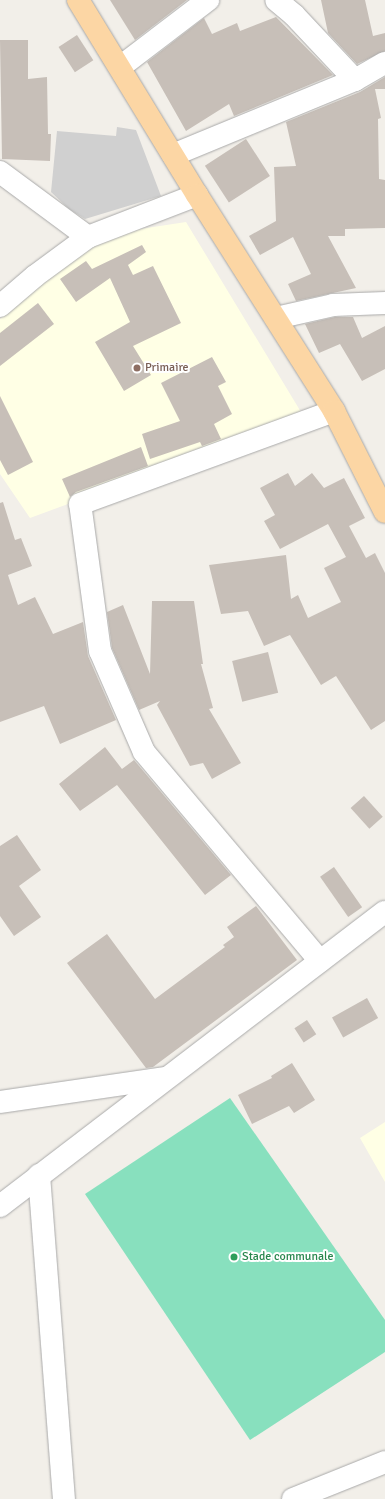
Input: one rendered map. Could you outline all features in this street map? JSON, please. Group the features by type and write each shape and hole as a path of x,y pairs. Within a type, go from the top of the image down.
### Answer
{"main road":[{"path":"78,0 197,195 334,411 385,512"}],"street":[{"path":"120,67 208,0"},
{"path":"276,0 294,15 355,80"},
{"path":"173,155 355,80 385,63"},
{"path":"0,172 88,237"},
{"path":"0,306 34,276 88,237 197,195"},
{"path":"276,318 333,305 385,303"},
{"path":"320,962 144,752 100,651 80,504 334,411"},
{"path":"0,1206 385,912"},
{"path":"0,1102 167,1078"},
{"path":"39,1176 64,1499"},
{"path":"293,1499 385,1462"}],"shaded area":[{"path":"117,127 136,130 161,196 85,219 69,209 51,192 57,131 116,136"},
{"name":"Primaire","path":"186,222 304,417 30,518 0,474 0,319 83,248 88,237"},
{"path":"385,1122 385,1182 360,1138"}],"green space":[{"name":"Stade communale","path":"230,1098 385,1320 385,1352 250,1440 85,1194"}],"building":[{"path":"110,0 187,0 135,40"},
{"path":"321,0 365,0 373,36 385,33 385,51 357,64 328,33"},
{"path":"276,17 333,75 234,116 229,104 186,131 147,62 204,18 212,34 237,23 240,31"},
{"path":"77,35 93,60 75,72 59,47"},
{"path":"0,40 28,40 28,79 47,77 48,134 51,134 50,161 2,159"},
{"path":"385,77 385,89 375,89 381,118 378,119 379,179 385,180 385,228 345,229 345,236 328,236 356,288 296,301 288,284 311,274 293,237 260,255 249,236 276,221 274,167 296,166 286,122 360,92"},
{"path":"246,139 270,176 229,203 205,166"},
{"path":"142,245 146,252 128,265 133,275 153,266 181,323 133,346 151,375 124,391 95,342 130,322 110,278 76,302 60,279 86,261 92,269"},
{"path":"38,303 54,324 0,366 0,333"},
{"path":"335,317 353,317 362,338 385,326 385,369 362,381 340,344 319,353 305,324"},
{"path":"212,357 226,382 218,386 232,414 214,424 221,439 202,446 200,442 150,459 142,434 180,421 161,383"},
{"path":"0,396 33,462 8,475 0,460"},
{"path":"141,447 148,466 76,492 70,497 62,479"},
{"path":"288,473 295,486 312,473 324,488 344,478 365,518 349,526 366,558 375,553 385,573 385,721 371,730 336,676 321,685 290,635 264,646 248,611 221,614 209,565 286,555 291,599 298,595 308,618 341,602 324,568 346,557 328,524 280,549 264,521 275,515 260,488"},
{"path":"3,502 15,540 21,538 32,566 8,575 18,605 35,597 53,634 83,622 88,656 116,720 60,744 44,706 0,722 0,503"},
{"path":"152,601 194,601 203,664 201,664 213,708 209,709 241,763 212,779 203,763 190,766 157,705 160,701 139,710 112,648 107,612 123,605 150,674"},
{"path":"268,652 278,693 242,702 232,661"},
{"path":"105,747 122,769 134,760 231,875 205,895 117,785 80,811 59,784"},
{"path":"364,796 383,817 369,829 351,808"},
{"path":"17,835 41,870 19,886 41,917 14,936 0,916 0,846"},
{"path":"334,867 362,907 348,917 320,877"},
{"path":"256,906 297,960 153,1067 146,1068 67,963 107,934 155,999 225,947 223,945 234,937 227,927"},
{"path":"367,998 378,1018 343,1038 332,1017"},
{"path":"307,1020 316,1034 304,1042 294,1028"},
{"path":"292,1063 315,1100 294,1113 289,1106 252,1124 238,1095 272,1078 271,1076"}],"place":[{"name":"Primaire","path":"137,368"},
{"name":"Stade communale","path":"234,1257"}]}
